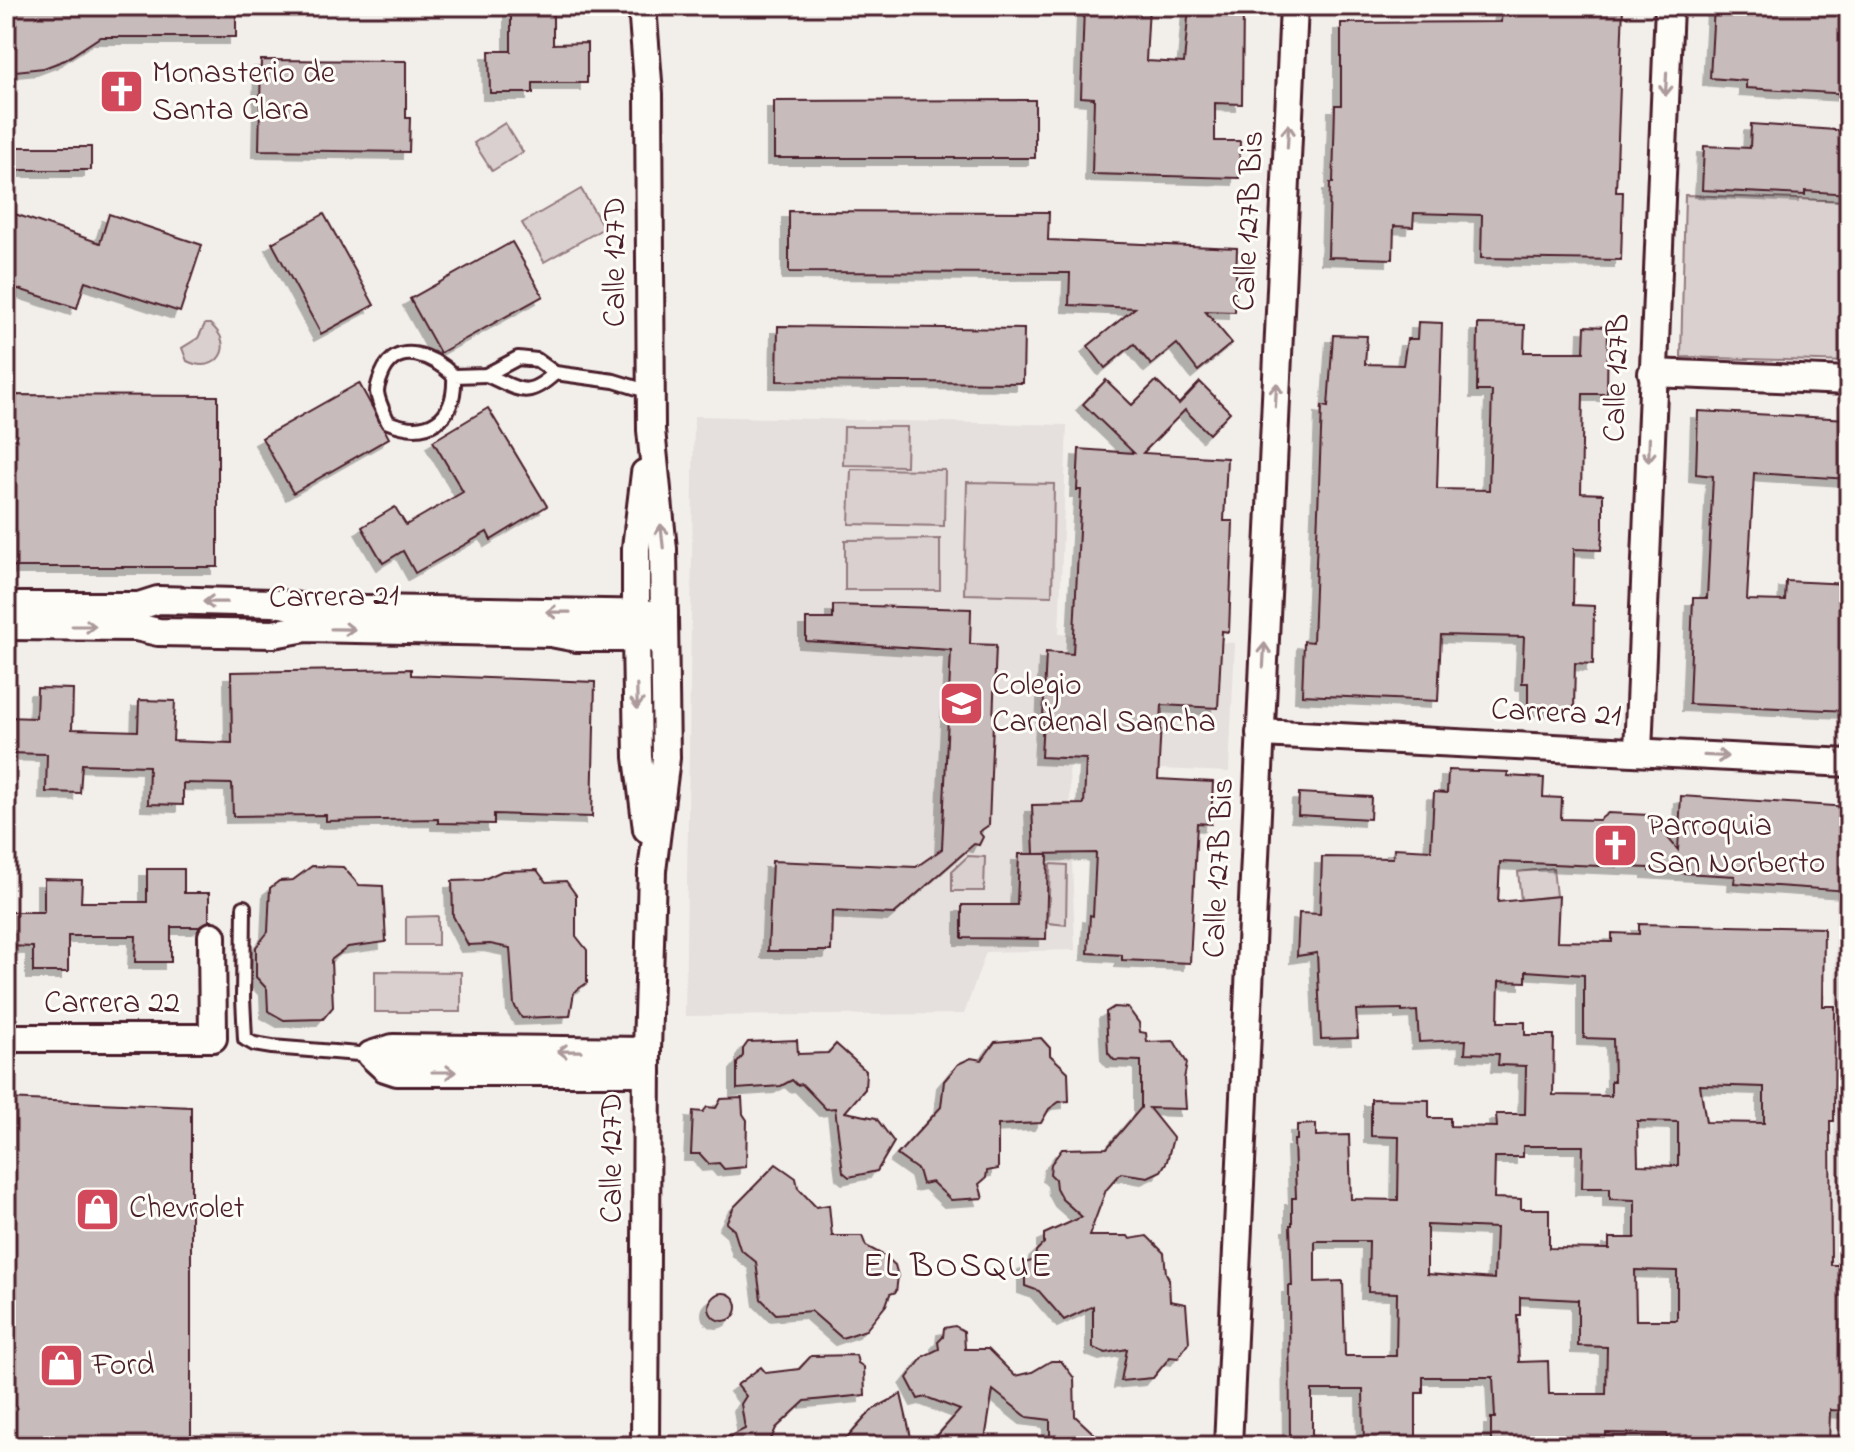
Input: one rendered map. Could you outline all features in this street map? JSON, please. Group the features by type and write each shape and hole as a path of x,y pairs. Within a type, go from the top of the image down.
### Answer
{"street":[{"name":"Calle 127D","path":"642,6 649,94 651,430 663,549 666,758 652,871 647,1062 645,1446"},
{"name":"Calle 127D","path":"649,94 656,6"},
{"name":"Calle 127B Bis","path":"1228,1446 1294,6"},
{"name":"Calle 127B","path":"1638,752 1669,6"},
{"path":"1652,373 1849,381"},
{"name":"Calle 127D","path":"651,430 636,548 636,625 638,757 652,871"},
{"name":"Carrera 21","path":"6,606 139,606 158,600 273,603 307,608 664,626"},
{"name":"Carrera 21","path":"6,626 136,627 158,632 273,634 306,628 551,633 577,638 636,625"},
{"name":"Carrera 21","path":"1260,733 1849,763"},
{"name":"Carrera 22","path":"6,1038 213,1038 212,936"},
{"path":"371,1055 393,1048 647,1062"}],"lane":[{"path":"454,376 455,394 439,420 430,427 414,430 388,422 377,390 386,365 395,356 410,353 423,355 441,364 454,376 486,375 526,390 540,387 555,373"},
{"path":"486,375 518,358 537,360 555,373 614,381 650,392"},
{"path":"244,907 242,985 245,1039 272,1047 371,1055"}],"shaded area":[{"path":"505,123 523,152 492,171 474,143"},
{"path":"581,189 604,228 544,262 522,223"},
{"path":"1685,195 1849,201 1849,362 1681,357"},
{"path":"205,324 210,324 218,332 222,349 215,361 198,365 187,361 182,348 198,338"},
{"name":"Colegio Cardenal Sancha","path":"694,416 1067,425 1059,634 1235,643 1229,772 1069,765 1075,950 986,952 964,1014 685,1016"},
{"path":"844,427 907,427 906,466 843,465"},
{"path":"851,469 945,470 944,526 849,524"},
{"path":"967,482 1054,484 1052,596 964,594"},
{"path":"940,539 940,590 845,590 845,540"},
{"path":"968,856 985,857 984,891 952,891 952,871"},
{"path":"1050,864 1067,865 1066,925 1048,923"},
{"path":"1553,868 1556,896 1521,900 1518,872"},
{"path":"1836,903 1849,904 1849,1446 1830,1446"},
{"path":"438,916 438,945 406,945 406,917"},
{"path":"375,971 461,972 461,1012 375,1012"}],"building":[{"path":"6,6 236,8 236,37 100,37 65,60 44,68 6,72"},
{"path":"511,6 553,6 553,44 587,43 587,83 533,83 533,93 490,93 489,51 511,51"},
{"path":"1084,6 1149,6 1146,61 1184,63 1189,6 1243,6 1242,104 1215,103 1215,141 1240,141 1239,178 1092,174 1094,98 1081,97"},
{"path":"1502,6 1623,6 1616,192 1623,192 1621,260 1481,258 1482,215 1414,213 1413,227 1394,226 1393,259 1328,257 1335,105 1341,105 1341,23 1501,22"},
{"path":"1714,6 1849,6 1849,94 1746,88 1746,81 1710,78"},
{"path":"261,60 406,61 409,152 259,150"},
{"path":"1035,100 1035,158 774,158 774,101"},
{"path":"1751,124 1849,131 1849,194 1702,190 1704,146 1750,148"},
{"path":"6,147 91,147 91,170 6,170"},
{"path":"6,211 100,243 109,214 202,245 180,312 85,281 77,308 6,285"},
{"path":"789,211 1049,212 1048,240 1237,248 1235,312 1205,311 1232,343 1198,371 1177,344 1151,365 1134,344 1105,368 1088,346 1135,308 1069,305 1070,273 789,272"},
{"path":"324,214 374,305 321,334 272,243"},
{"path":"512,242 543,296 440,353 410,299"},
{"path":"1418,322 1442,323 1437,489 1489,490 1492,391 1477,391 1478,324 1525,325 1524,352 1584,352 1585,326 1608,327 1607,394 1583,394 1581,493 1603,494 1603,529 1601,550 1574,549 1573,605 1594,606 1593,664 1575,663 1574,709 1528,708 1528,683 1522,683 1524,637 1441,635 1438,701 1302,695 1304,641 1313,642 1322,406 1328,407 1333,335 1367,336 1365,364 1403,365 1407,339 1417,339"},
{"path":"778,326 1024,329 1023,383 777,381"},
{"path":"1106,380 1132,405 1156,381 1179,404 1200,382 1230,412 1209,434 1185,410 1143,453 1227,458 1224,521 1233,521 1229,632 1222,631 1218,708 1162,705 1158,779 1213,782 1211,824 1197,823 1190,963 1122,960 1122,955 1088,953 1096,853 1034,854 1032,805 1084,804 1086,759 1041,757 1046,652 1073,654 1081,490 1077,490 1079,449 1134,453 1083,404"},
{"path":"359,383 389,438 293,493 262,438"},
{"path":"6,395 218,396 218,567 6,567"},
{"path":"488,408 547,506 491,540 487,532 415,573 403,551 383,563 362,527 395,507 406,525 463,492 433,441"},
{"path":"1698,411 1849,419 1849,479 1754,473 1747,600 1785,601 1786,581 1849,584 1849,711 1689,704 1693,598 1707,598 1713,476 1696,474"},
{"name":"Colegio Cardenal Sancha","path":"833,605 971,609 970,644 996,645 989,825 979,832 983,837 979,845 974,844 894,914 832,911 831,951 768,951 772,861 916,867 942,849 951,650 806,641 806,619 833,619"},
{"path":"411,669 411,675 595,682 592,817 494,814 494,824 438,823 438,819 326,821 326,815 233,816 232,784 183,783 183,805 148,804 149,766 82,764 80,793 46,792 47,754 6,753 6,717 36,718 37,688 73,689 72,729 138,731 139,700 175,701 173,741 232,743 231,672"},
{"path":"1448,770 1508,772 1507,776 1544,778 1543,797 1562,798 1561,819 1599,820 1608,813 1649,815 1678,850 1681,796 1849,807 1849,891 1734,883 1735,876 1649,871 1649,868 1500,862 1498,902 1559,896 1557,941 1612,942 1612,933 1639,934 1639,924 1824,928 1823,1006 1835,1006 1834,1121 1830,1121 1831,1265 1849,1265 1849,1411 1830,1410 1829,1446 1809,1446 1809,1440 1686,1436 1686,1446 1667,1446 1667,1434 1606,1433 1606,1445 1491,1446 1491,1418 1495,1418 1493,1377 1423,1377 1423,1393 1416,1393 1416,1446 1364,1446 1363,1390 1312,1390 1312,1446 1290,1446 1290,1225 1292,1198 1296,1198 1294,1140 1297,1140 1297,1125 1316,1124 1316,1136 1349,1135 1351,1199 1398,1200 1399,1137 1371,1136 1371,1099 1429,1100 1429,1118 1450,1118 1450,1126 1497,1127 1496,1114 1525,1114 1526,1066 1498,1065 1499,1054 1465,1053 1466,1040 1419,1042 1417,1011 1356,1010 1358,1038 1321,1039 1317,953 1297,956 1299,913 1320,914 1322,857 1393,858 1394,848 1431,850 1434,792 1447,793","holes":["1526,971 1584,975 1584,1038 1613,1039 1614,1081 1611,1081 1611,1096 1553,1095 1554,1035 1525,1035 1525,1022 1498,1022 1499,981 1526,982","1700,1085 1764,1087 1764,1123 1706,1122","1637,1121 1678,1122 1678,1166 1638,1165","1523,1146 1583,1146 1582,1188 1610,1188 1610,1199 1635,1200 1635,1238 1609,1238 1609,1249 1549,1248 1549,1209 1521,1209 1521,1199 1494,1198 1495,1157 1523,1157","1427,1225 1496,1228 1494,1279 1427,1274","1315,1241 1369,1241 1368,1292 1397,1293 1396,1356 1345,1356 1343,1281 1315,1282","1635,1270 1677,1271 1677,1320 1636,1320","1520,1297 1578,1300 1578,1346 1607,1347 1606,1394 1549,1394 1548,1361 1519,1362 1517,1315 1520,1315"]},
{"path":"1299,793 1371,797 1370,819 1298,815"},
{"path":"1019,854 1048,854 1046,939 962,938 962,905 1017,905"},
{"path":"312,866 343,867 359,885 383,886 386,942 348,947 331,960 333,1007 323,1019 284,1020 268,1011 267,989 256,977 256,947 268,932 270,888 279,881 293,880"},
{"path":"147,869 184,869 184,893 209,893 209,921 199,927 171,927 171,962 135,962 136,936 68,936 68,972 33,972 33,947 6,946 6,912 44,912 44,879 82,880 81,902 147,902"},
{"path":"537,870 546,882 566,881 576,895 576,936 587,950 587,983 574,992 570,1016 522,1018 514,1005 510,948 490,944 468,945 453,916 452,881 482,880 502,871"},
{"path":"1114,1007 1128,1008 1139,1023 1140,1032 1146,1033 1147,1042 1174,1041 1187,1063 1184,1079 1186,1109 1149,1108 1173,1138 1167,1161 1161,1171 1148,1177 1121,1173 1106,1190 1089,1236 1128,1236 1130,1239 1147,1236 1164,1253 1170,1301 1186,1304 1189,1342 1178,1358 1170,1357 1153,1378 1121,1381 1127,1349 1106,1353 1093,1348 1093,1306 1064,1320 1039,1291 1025,1286 1025,1263 1035,1260 1036,1251 1044,1243 1044,1234 1082,1217 1062,1199 1050,1174 1051,1164 1062,1149 1107,1148 1141,1108 1141,1061 1114,1060 1108,1053 1106,1012"},
{"path":"1041,1038 1050,1048 1050,1055 1068,1072 1069,1101 1059,1102 1049,1109 1041,1123 998,1125 998,1169 987,1171 986,1178 979,1184 983,1198 951,1200 932,1182 922,1184 918,1170 897,1155 941,1107 944,1081 958,1064 971,1058 982,1060 995,1042"},
{"path":"797,1040 798,1054 828,1053 836,1044 866,1071 865,1089 845,1112 876,1118 894,1142 877,1171 849,1177 843,1172 835,1108 826,1109 802,1084 797,1085 792,1080 781,1086 737,1089 737,1063 748,1042"},
{"path":"742,1098 743,1114 747,1120 746,1167 724,1169 719,1163 709,1164 700,1154 691,1154 693,1111 716,1108 721,1099"},
{"name":"Chevrolet","path":"6,1099 191,1107 191,1446 6,1446"},
{"path":"776,1164 796,1178 798,1188 816,1207 829,1205 832,1236 862,1236 866,1246 895,1265 898,1276 896,1292 890,1294 886,1305 866,1330 842,1338 811,1311 776,1314 761,1299 756,1262 740,1249 734,1230 726,1223 734,1207"},
{"path":"723,1293 733,1297 737,1307 733,1317 723,1321 713,1317 709,1307 713,1297"},
{"path":"955,1326 964,1331 965,1349 988,1349 1015,1376 1032,1372 1051,1361 1061,1361 1074,1378 1075,1416 1107,1446 1050,1446 1050,1420 1027,1417 993,1390 984,1446 928,1446 960,1410 926,1397 918,1399 907,1378 924,1356 939,1349 938,1342 943,1337 944,1328"},
{"path":"856,1355 858,1363 864,1367 865,1395 805,1401 776,1428 768,1446 709,1446 745,1429 741,1404 746,1396 737,1385 761,1367 766,1373 799,1369 811,1356"},
{"path":"901,1394 913,1446 840,1446 872,1410"}],"place":[{"name":"Monasterio de Santa Clara","path":"121,92"},
{"name":"Colegio Cardenal Sancha","path":"961,704"},
{"name":"Parroquia San Norberto","path":"1616,845"},
{"name":"Chevrolet","path":"98,1209"},
{"name":"Ford","path":"61,1366"}],"district":[{"name":"EL BOSQUE","path":"958,1268"}]}
